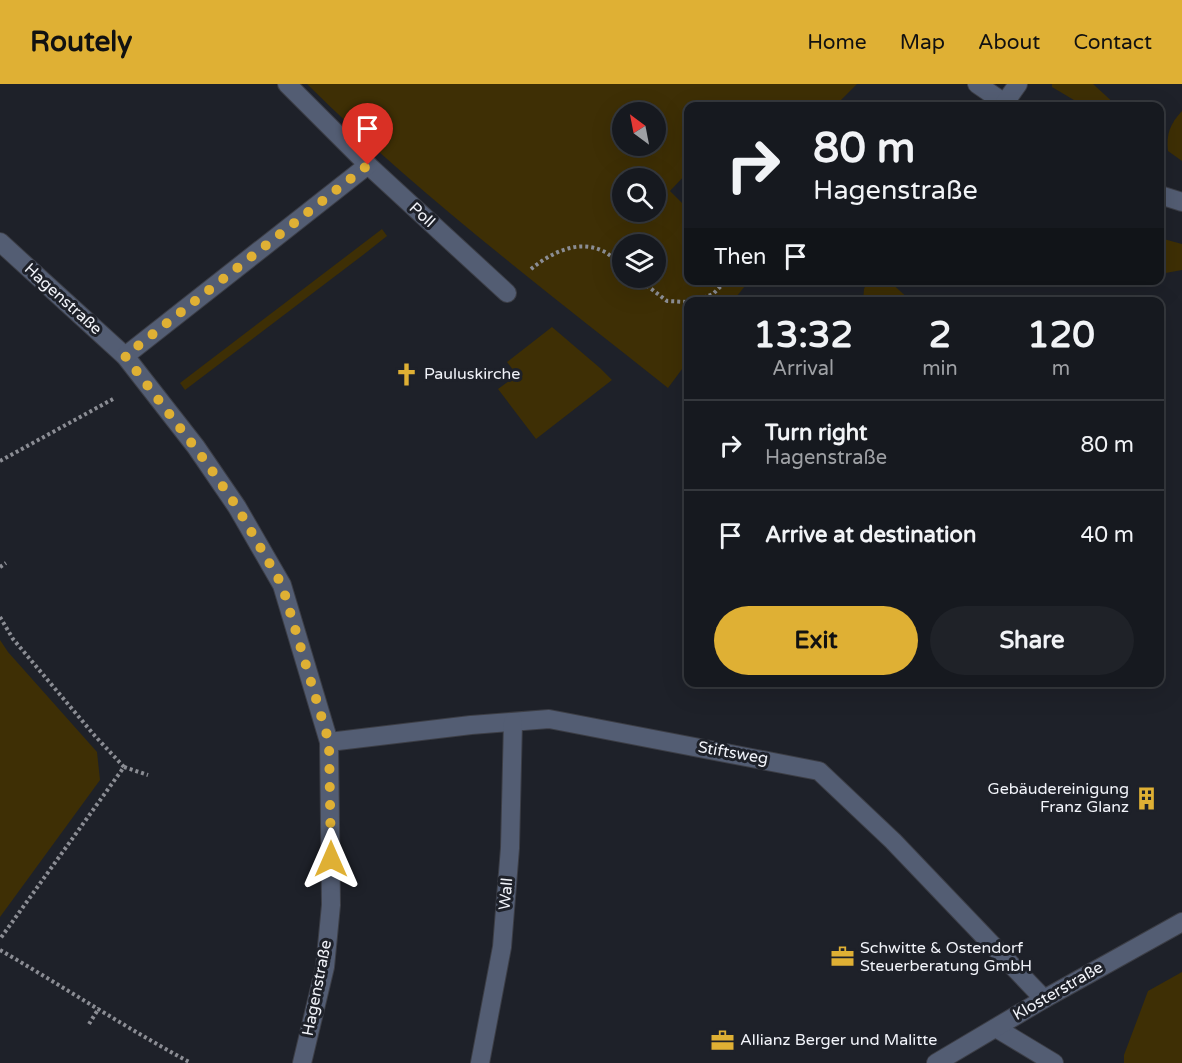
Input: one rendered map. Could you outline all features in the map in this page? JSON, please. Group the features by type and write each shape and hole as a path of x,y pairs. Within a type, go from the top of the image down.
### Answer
{"street":[{"name":"Poll","path":"287,84 368,165 507,293"},
{"path":"977,84 1002,102"},
{"path":"1008,102 1018,84"},
{"path":"125,356 368,165"},
{"path":"1164,196 1182,202"},
{"name":"Hagenstraße","path":"0,242 125,356 196,447 237,507 282,585 329,742 331,904 325,966 302,1063"},
{"name":"Stiftsweg","path":"329,742 549,719 819,771 893,841 1044,999"},
{"name":"Wall","path":"480,1063 502,947 510,848 513,722"},
{"name":"Klosterstraße","path":"936,1063 1044,999 1182,922"},
{"path":"996,1028 1054,1063"}],"path":[{"path":"507,293 539,262 570,247 585,247 603,251 612,258"},
{"path":"704,297 713,294 722,285"},
{"path":"650,288 668,301 684,302"},
{"path":"0,461 145,381"},
{"path":"0,567 6,563"},
{"path":"0,617 13,639 124,767 148,775"},
{"path":"0,939 124,767"},
{"path":"0,950 191,1063"},
{"path":"89,1024 99,1008"}],"shaded area":[{"path":"307,84 857,84 839,102 684,102 684,176 670,191 684,205 684,285 746,285 736,297 684,297 684,366 668,388 393,165"},
{"path":"1052,84 1093,84 1113,102 1077,102 1052,87"},
{"path":"1182,111 1182,161 1168,151 1168,134 1174,120"},
{"path":"382,229 387,236 185,390 180,383"},
{"path":"1164,239 1182,244 1182,270 1164,273"},
{"path":"866,285 893,285 907,297 863,297"},
{"path":"552,327 612,380 536,439 498,389 517,375 507,362"},
{"path":"0,640 8,652 97,752 100,780 0,917"},
{"path":"1182,972 1182,1063 1124,1063 1124,1055 1148,991"}],"place":[{"name":"Pauluskirche","path":"406,374"},
{"name":"Gebäudereinigung Franz Glanz","path":"1147,798"},
{"name":"Schwitte & Ostendorf Steuerberatung GmbH","path":"842,957"},
{"name":"Allianz Berger und Malitte","path":"722,1040"}],"route":[{"path":"331,859 329,742 282,585 237,507 196,447 125,356 368,165"}]}
